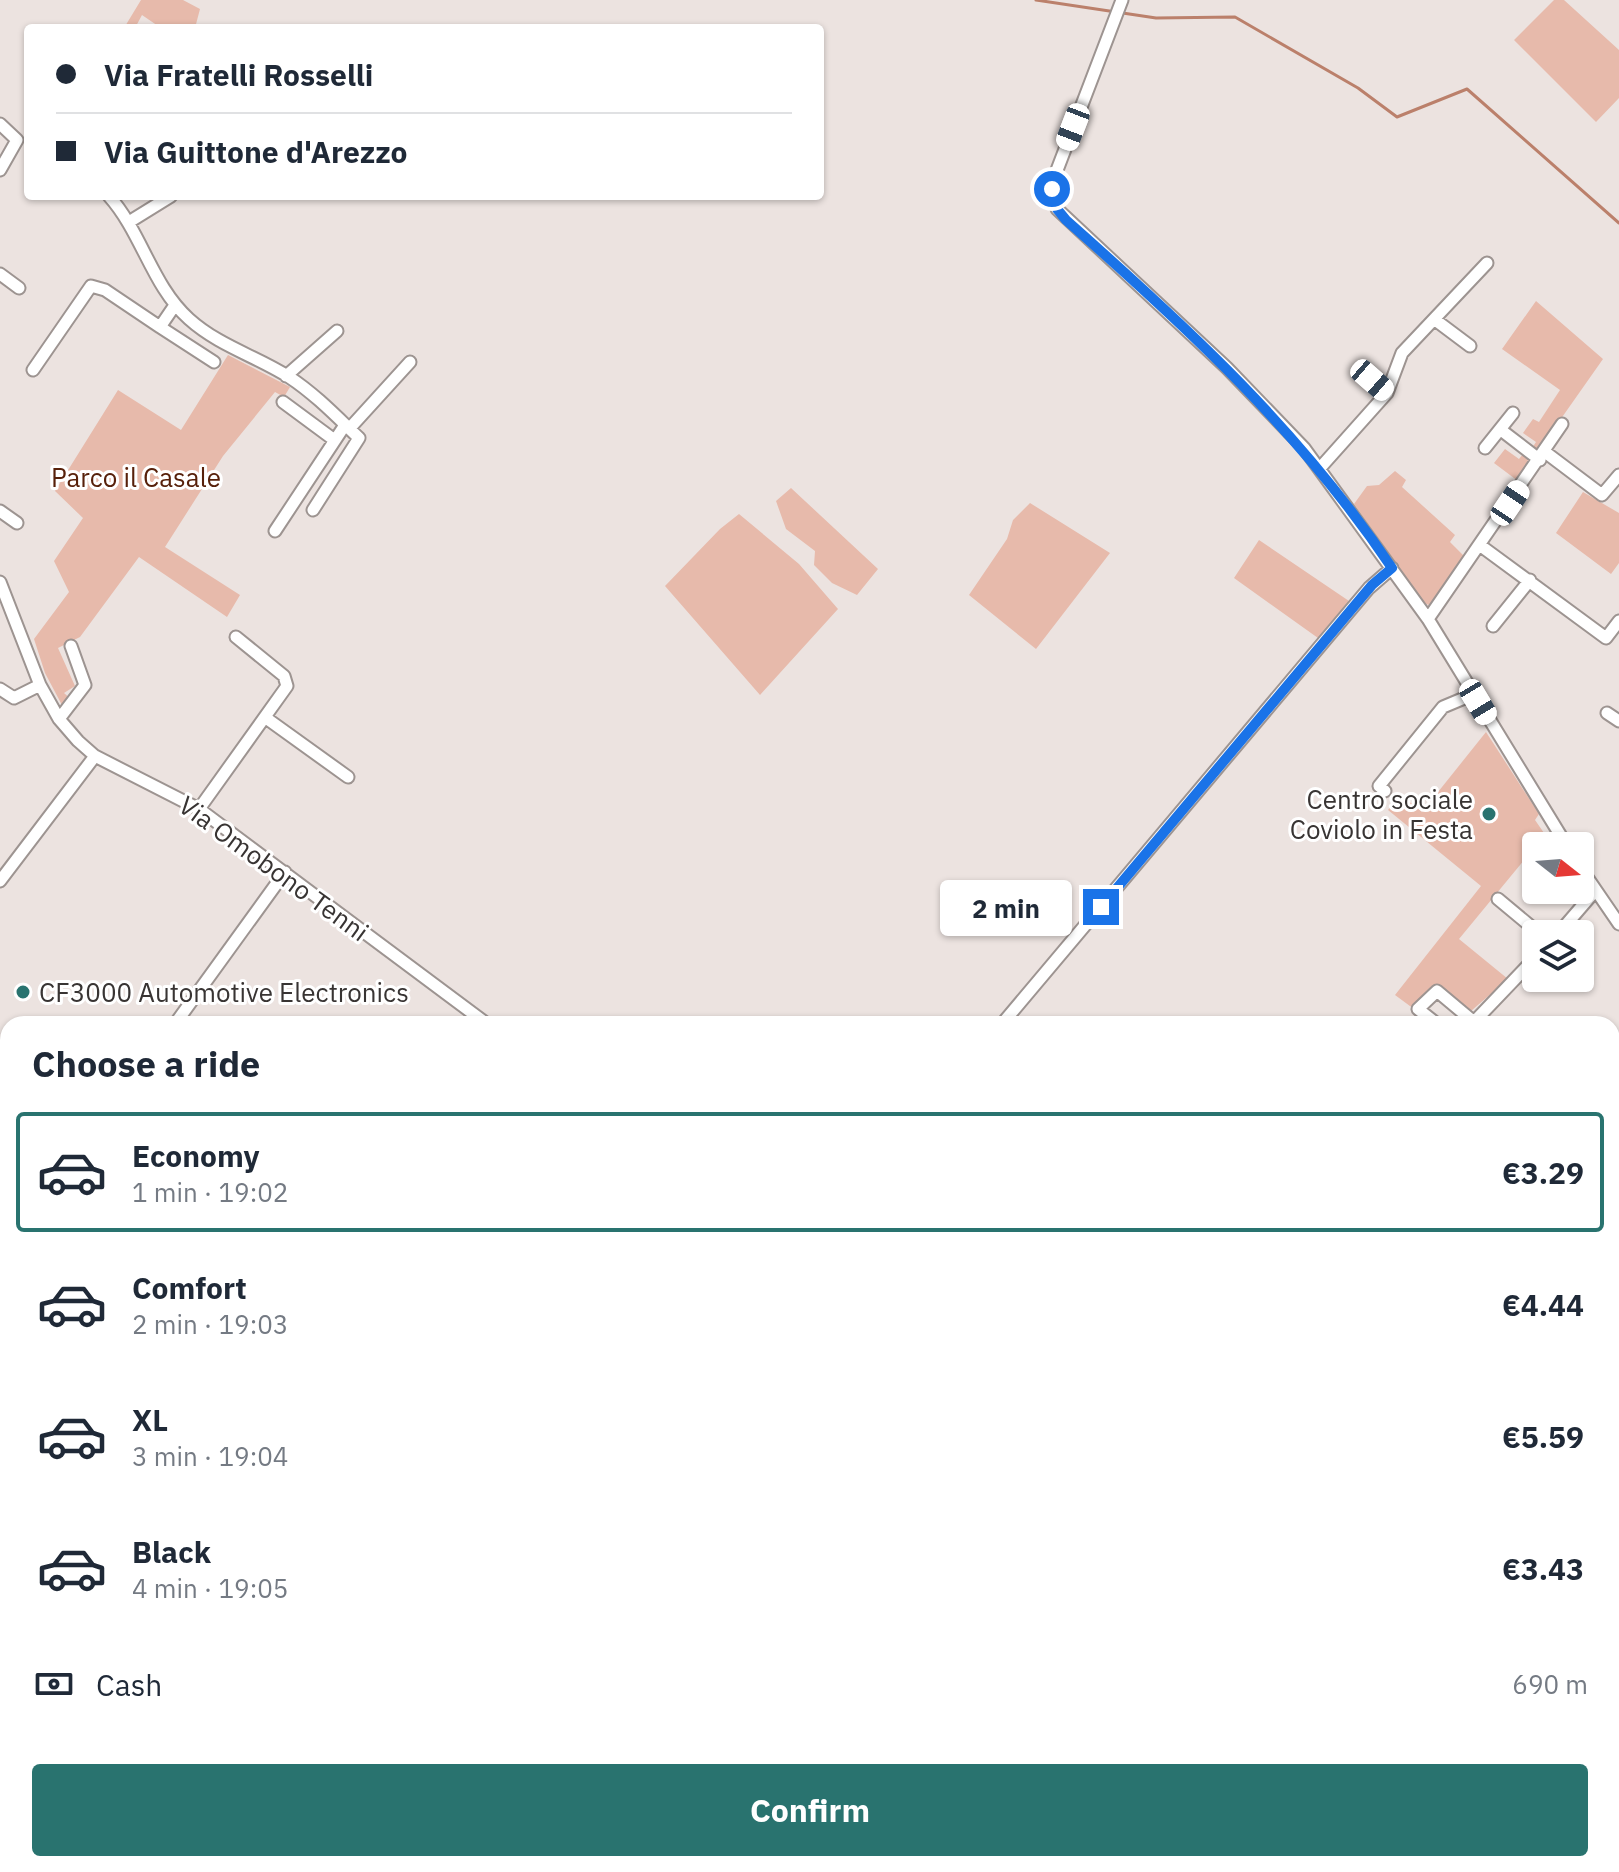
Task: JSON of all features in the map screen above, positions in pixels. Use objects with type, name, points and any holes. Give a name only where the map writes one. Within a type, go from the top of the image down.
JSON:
[{"type":"street","points":[[1119,8],[1054,178],[1052,189],[1057,209],[1234,374],[1320,468],[1428,619],[1558,832]]},
{"type":"street","points":[[0,124],[22,140],[0,170]]},
{"type":"street","points":[[112,200],[129,222],[175,305],[224,344],[286,376],[359,438],[313,510]]},
{"type":"street","points":[[129,222],[165,200]]},
{"type":"street","points":[[1320,468],[1387,393],[1402,353],[1487,263]]},
{"type":"street","points":[[0,274],[19,288]]},
{"type":"street","points":[[33,370],[91,286],[105,290],[214,362]]},
{"type":"street","points":[[160,327],[175,305]]},
{"type":"street","points":[[1434,319],[1470,346]]},
{"type":"street","points":[[286,376],[337,331]]},
{"type":"street","points":[[275,531],[333,439],[410,362]]},
{"type":"street","points":[[1372,380],[1387,393]]},
{"type":"street","points":[[283,402],[333,439]]},
{"type":"street","points":[[1485,448],[1513,413]]},
{"type":"street","points":[[1428,619],[1543,456],[1562,424]]},
{"type":"street","points":[[1501,430],[1602,495],[1619,475]]},
{"type":"street","points":[[0,511],[17,523]]},
{"type":"street","points":[[1481,546],[1606,638],[1619,621]]},
{"type":"street","points":[[1009,1016],[1372,585],[1392,568]]},
{"type":"street","points":[[1493,626],[1530,580]]},
{"type":"street","name":"Via Omobono Tenni","points":[[0,582],[40,685],[59,719],[95,756],[199,809],[476,1016]]},
{"type":"street","points":[[199,809],[283,694],[286,681],[236,637]]},
{"type":"street","points":[[59,719],[85,685],[71,646]]},
{"type":"street","points":[[0,689],[14,698],[40,685]]},
{"type":"street","points":[[1385,791],[1379,786],[1443,707],[1474,694]]},
{"type":"street","points":[[1607,713],[1619,721]]},
{"type":"street","points":[[266,718],[348,777]]},
{"type":"street","points":[[0,881],[95,756]]},
{"type":"street","points":[[181,1016],[285,872]]},
{"type":"street","points":[[1570,920],[1595,891],[1619,924]]},
{"type":"street","points":[[1498,899],[1523,920]]},
{"type":"street","points":[[1480,1016],[1522,972]]},
{"type":"street","points":[[1427,1016],[1418,1009],[1437,991],[1465,1016]]},
{"type":"green space","points":[[141,0],[183,0],[200,9],[196,24],[155,24],[142,15],[137,24],[126,24]]},
{"type":"green space","points":[[1554,0],[1564,0],[1619,50],[1619,98],[1596,122],[1514,40]]},
{"type":"green space","points":[[1536,301],[1603,359],[1539,450],[1532,448],[1536,442],[1523,433],[1533,419],[1539,422],[1560,390],[1502,349]]},
{"type":"green space","name":"Parco il Casale","points":[[228,355],[290,387],[284,397],[275,392],[223,456],[165,547],[240,595],[227,617],[139,557],[80,637],[58,648],[75,686],[64,693],[72,700],[63,707],[45,673],[34,639],[69,592],[54,561],[83,518],[55,491],[118,390],[181,430]]},
{"type":"green space","points":[[1505,449],[1519,459],[1523,454],[1529,458],[1518,481],[1494,463]]},
{"type":"green space","points":[[1395,471],[1406,480],[1402,487],[1455,535],[1450,542],[1464,556],[1429,605],[1424,603],[1354,504],[1367,486],[1379,485]]},
{"type":"green space","points":[[791,488],[878,569],[857,595],[832,583],[814,565],[815,551],[786,529],[776,501]]},
{"type":"green space","points":[[1583,492],[1619,513],[1619,563],[1611,574],[1556,533]]},
{"type":"green space","points":[[1030,503],[1110,553],[1036,649],[969,595],[1007,539],[1013,520]]},
{"type":"green space","points":[[739,514],[799,564],[838,609],[760,695],[665,586],[720,529]]},
{"type":"green space","points":[[1259,540],[1349,601],[1318,638],[1234,578]]},
{"type":"green space","points":[[1486,732],[1539,814],[1535,820],[1543,832],[1522,832],[1522,862],[1459,939],[1508,979],[1471,1011],[1433,988],[1414,1009],[1395,995],[1481,886],[1388,810],[1400,794],[1422,812]]},
{"type":"waterway","points":[[1036,0],[1156,18],[1235,17],[1358,88],[1397,117],[1467,89],[1619,223]]},
{"type":"place","name":"Centro sociale Coviolo in Festa","points":[[1489,814]]},
{"type":"place","name":"CF3000 Automotive Electronics","points":[[23,992]]},
{"type":"route","points":[[1052,189],[1057,209],[1066,220],[1171,313],[1304,448],[1392,568],[1372,585],[1101,907]]}]
